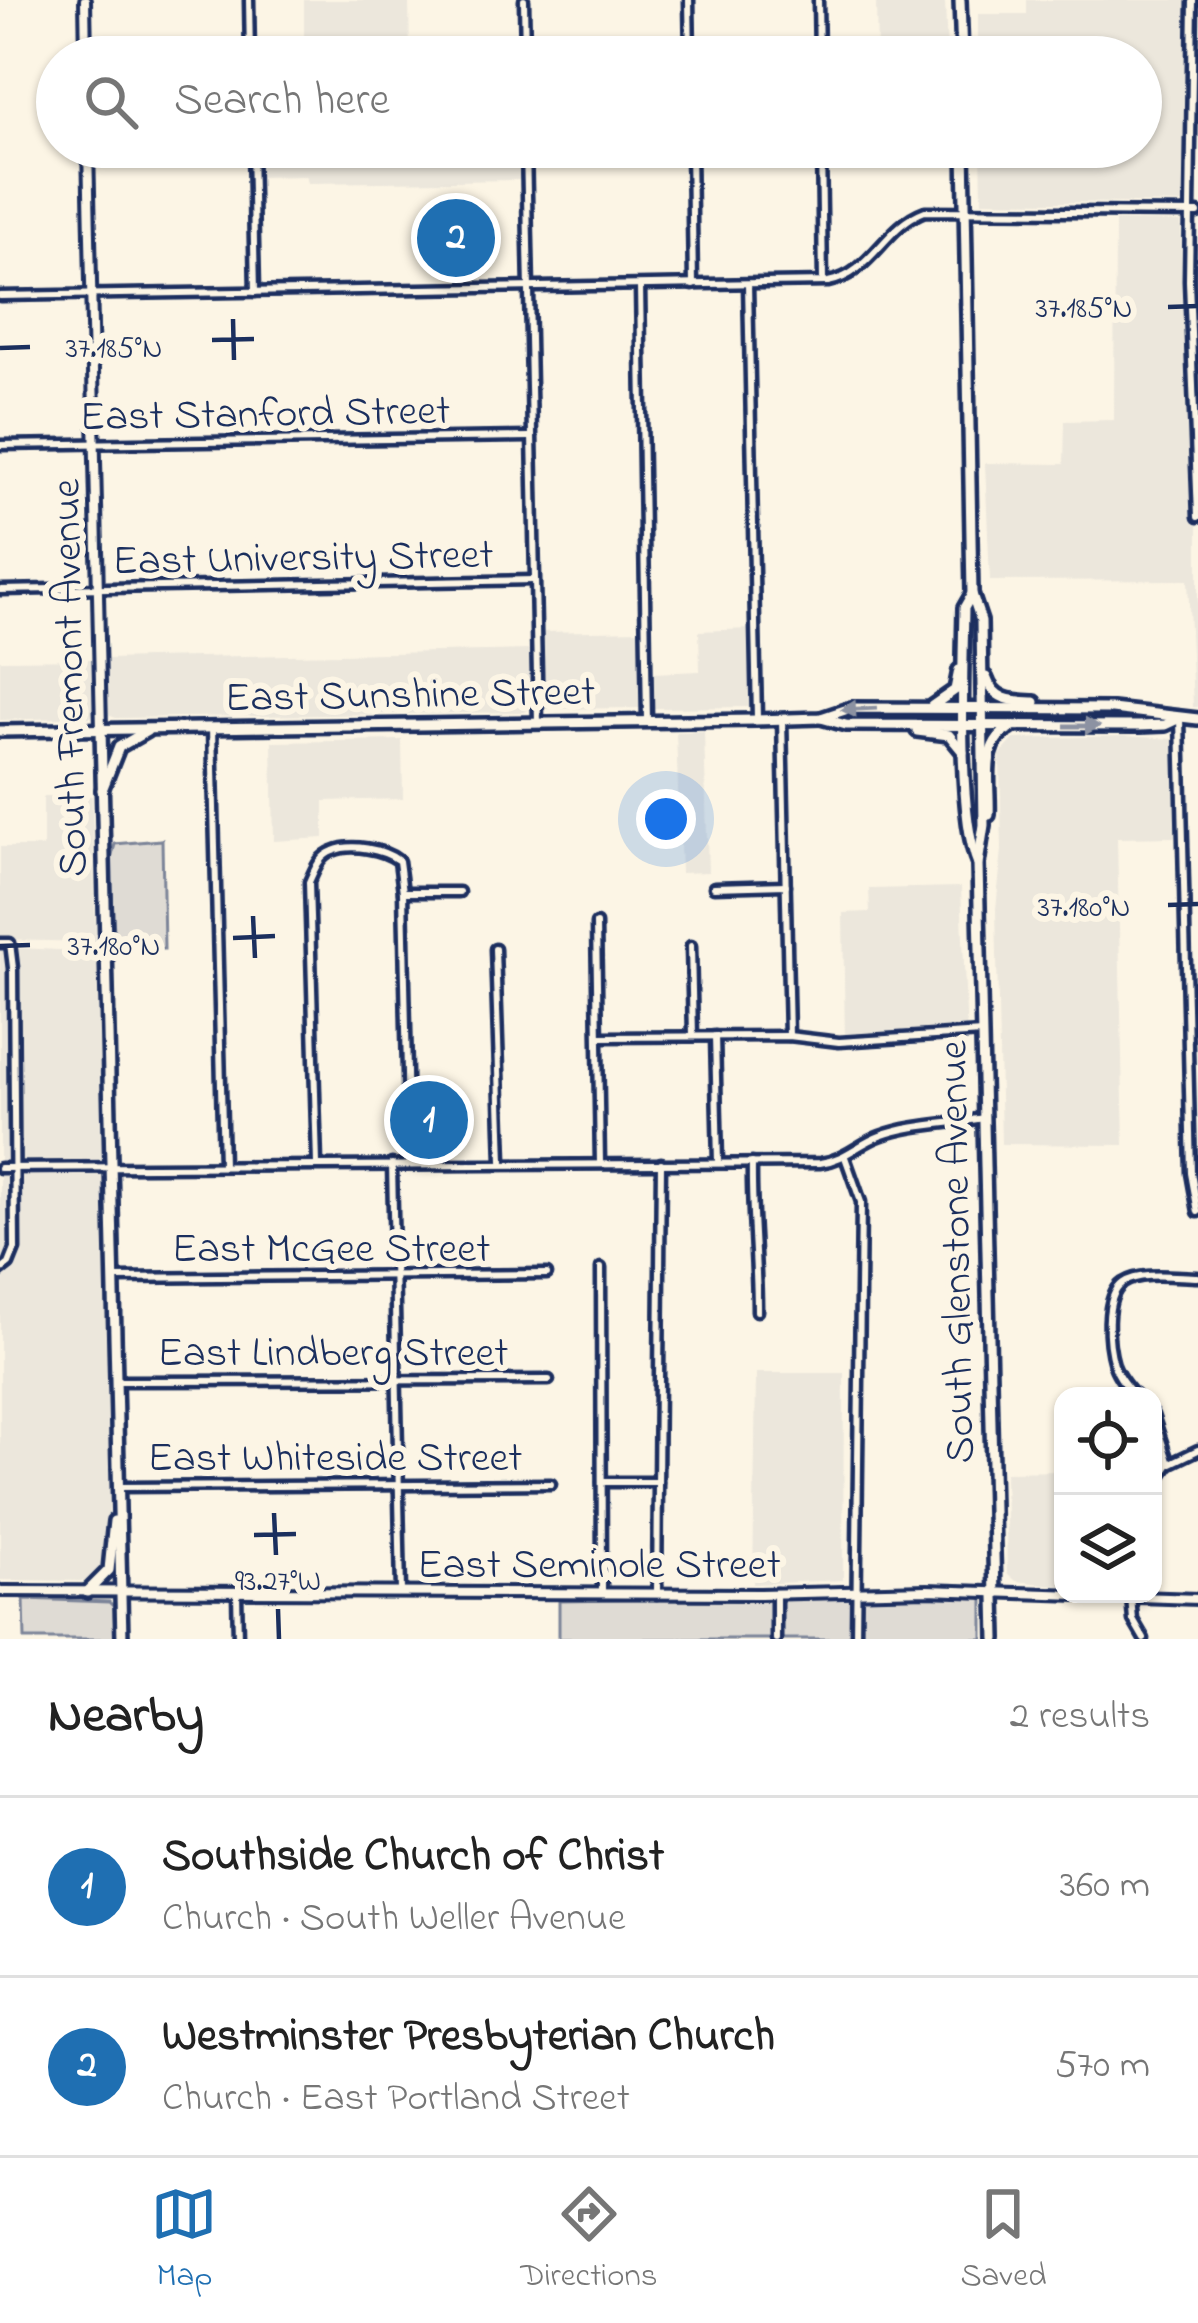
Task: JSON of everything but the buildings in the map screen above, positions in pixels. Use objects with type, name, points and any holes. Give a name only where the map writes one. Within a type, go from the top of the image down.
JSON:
[{"type":"main road","points":[[960,0],[961,36]]},
{"type":"main road","name":"South Glenstone Avenue","points":[[964,168],[972,594],[981,621],[982,661],[984,825],[978,864],[996,1639]]},
{"type":"main road","name":"South Glenstone Avenue","points":[[972,594],[964,608],[965,724],[970,846],[978,864]]},
{"type":"main road","points":[[926,708],[947,698],[957,686],[959,628],[964,618]]},
{"type":"main road","points":[[982,661],[992,690],[1003,699],[1112,709]]},
{"type":"main road","name":"East Sunshine Street","points":[[0,731],[821,718],[851,708],[1112,709],[1198,719]]},
{"type":"main road","name":"East Sunshine Street","points":[[821,718],[846,725],[1165,725],[1180,718]]},
{"type":"main road","points":[[846,725],[942,732],[960,745],[966,765]]},
{"type":"main road","points":[[984,825],[990,810],[993,740],[1006,730],[1029,725]]},
{"type":"main road","points":[[102,790],[122,742],[153,729]]},
{"type":"main road","name":"South Fremont Avenue","points":[[101,730],[122,1639]]},
{"type":"main road","points":[[86,1592],[110,1570],[120,1504]]},
{"type":"street","points":[[85,0],[86,36]]},
{"type":"street","points":[[249,0],[250,36]]},
{"type":"street","points":[[524,0],[525,36]]},
{"type":"street","points":[[689,0],[690,36]]},
{"type":"street","points":[[818,0],[819,36]]},
{"type":"street","points":[[1193,0],[1194,212],[1189,281],[1198,517]]},
{"type":"street","name":"South Fremont Avenue","points":[[88,168],[101,730]]},
{"type":"street","points":[[252,168],[255,292]]},
{"type":"street","points":[[526,168],[538,723]]},
{"type":"street","points":[[691,168],[694,285]]},
{"type":"street","points":[[821,168],[823,282]]},
{"type":"street","points":[[0,296],[823,282],[853,274],[892,230],[932,211],[1194,212]]},
{"type":"street","points":[[748,284],[757,719]]},
{"type":"street","points":[[640,286],[647,721]]},
{"type":"street","name":"East Stanford Street","points":[[0,445],[532,436]]},
{"type":"street","name":"East University Street","points":[[0,590],[534,580]]},
{"type":"street","points":[[1180,718],[1191,1173],[1198,1212]]},
{"type":"street","points":[[782,719],[789,1036]]},
{"type":"street","points":[[212,728],[223,1165]]},
{"type":"street","points":[[317,1164],[309,882],[318,861],[335,849],[386,850],[399,861],[409,1164]]},
{"type":"street","points":[[714,887],[785,885]]},
{"type":"street","points":[[403,892],[459,892]]},
{"type":"street","points":[[596,924],[600,1163]]},
{"type":"street","points":[[0,944],[10,944],[13,968],[15,1249],[0,1271]]},
{"type":"street","points":[[691,946],[693,1036]]},
{"type":"street","points":[[495,949],[502,1162]]},
{"type":"street","points":[[599,1037],[789,1036],[839,1042],[982,1033]]},
{"type":"street","points":[[715,1036],[718,1163]]},
{"type":"street","points":[[0,1168],[820,1163],[845,1157],[890,1132],[985,1118]]},
{"type":"street","points":[[845,1157],[861,1202],[856,1639]]},
{"type":"street","points":[[657,1594],[661,1163]]},
{"type":"street","points":[[752,1163],[757,1311]]},
{"type":"street","points":[[392,1164],[400,1592]]},
{"type":"street","points":[[601,1268],[602,1593]]},
{"type":"street","name":"East McGee Street","points":[[116,1278],[547,1274]]},
{"type":"street","points":[[1128,1387],[1118,1374],[1112,1348],[1113,1300],[1122,1284],[1141,1277],[1198,1277]]},
{"type":"street","name":"East Lindberg Street","points":[[118,1382],[549,1380]]},
{"type":"street","points":[[1162,1443],[1169,1464]]},
{"type":"street","points":[[1155,1495],[1156,1483],[1169,1464],[1198,1450]]},
{"type":"street","points":[[602,1482],[658,1483]]},
{"type":"street","name":"East Whiteside Street","points":[[119,1487],[550,1484]]},
{"type":"street","name":"East Seminole Street","points":[[0,1591],[1054,1594]]},
{"type":"street","points":[[237,1593],[238,1639]]},
{"type":"street","points":[[776,1593],[776,1639]]},
{"type":"street","name":"East Seminole Street","points":[[1162,1597],[1198,1599]]},
{"type":"street","points":[[1132,1603],[1133,1620],[1144,1639]]},
{"type":"shaded area","points":[[304,0],[409,0],[410,36],[304,36]]},
{"type":"shaded area","points":[[876,0],[945,0],[946,36],[877,36]]},
{"type":"shaded area","points":[[1027,0],[1189,0],[1184,204],[982,201],[981,168],[1162,168],[1162,36],[978,36],[978,14],[1027,14]]},
{"type":"shaded area","points":[[257,168],[521,168],[521,180],[308,183],[306,176],[257,177]]},
{"type":"shaded area","points":[[1115,221],[1181,222],[1182,279],[1198,280],[1198,707],[1193,707],[1188,580],[990,581],[985,463],[1064,464],[1065,421],[1114,420]]},
{"type":"shaded area","points":[[750,629],[751,707],[654,708],[652,673],[700,671],[699,631]]},
{"type":"shaded area","points":[[641,630],[640,708],[543,709],[541,632]]},
{"type":"shaded area","points":[[531,650],[532,706],[525,712],[116,718],[108,715],[104,704],[104,659]]},
{"type":"shaded area","points":[[94,659],[91,717],[0,720],[0,660]]},
{"type":"shaded area","points":[[704,731],[708,872],[681,873],[676,732]]},
{"type":"shaded area","points":[[1014,739],[1174,739],[1175,837],[1117,838],[1124,1145],[1001,1144],[996,909],[1002,850],[1000,755]]},
{"type":"shaded area","points":[[402,740],[403,799],[324,801],[324,838],[274,841],[272,742]]},
{"type":"shaded area","points":[[43,796],[92,796],[96,942],[0,940],[0,847],[43,847]]},
{"type":"shaded area","points":[[162,840],[164,949],[115,949],[110,864],[115,844]]},
{"type":"shaded area","points":[[961,887],[967,1040],[845,1043],[843,913],[870,912],[869,889]]},
{"type":"shaded area","points":[[0,947],[98,952],[111,1448],[109,1536],[95,1581],[0,1580]]},
{"type":"shaded area","points":[[756,1373],[844,1373],[843,1580],[753,1584]]},
{"type":"shaded area","points":[[1054,1471],[1054,1585],[1016,1581],[1007,1573],[1005,1472]]},
{"type":"shaded area","points":[[979,1597],[983,1599],[983,1639],[559,1639],[559,1601]]},
{"type":"shaded area","points":[[24,1599],[109,1602],[114,1607],[115,1639],[25,1639]]},
{"type":"place","name":"Westminster Presbyterian Church","points":[[456,238]]},
{"type":"place","name":"Southside Church of Christ","points":[[429,1120]]}]
